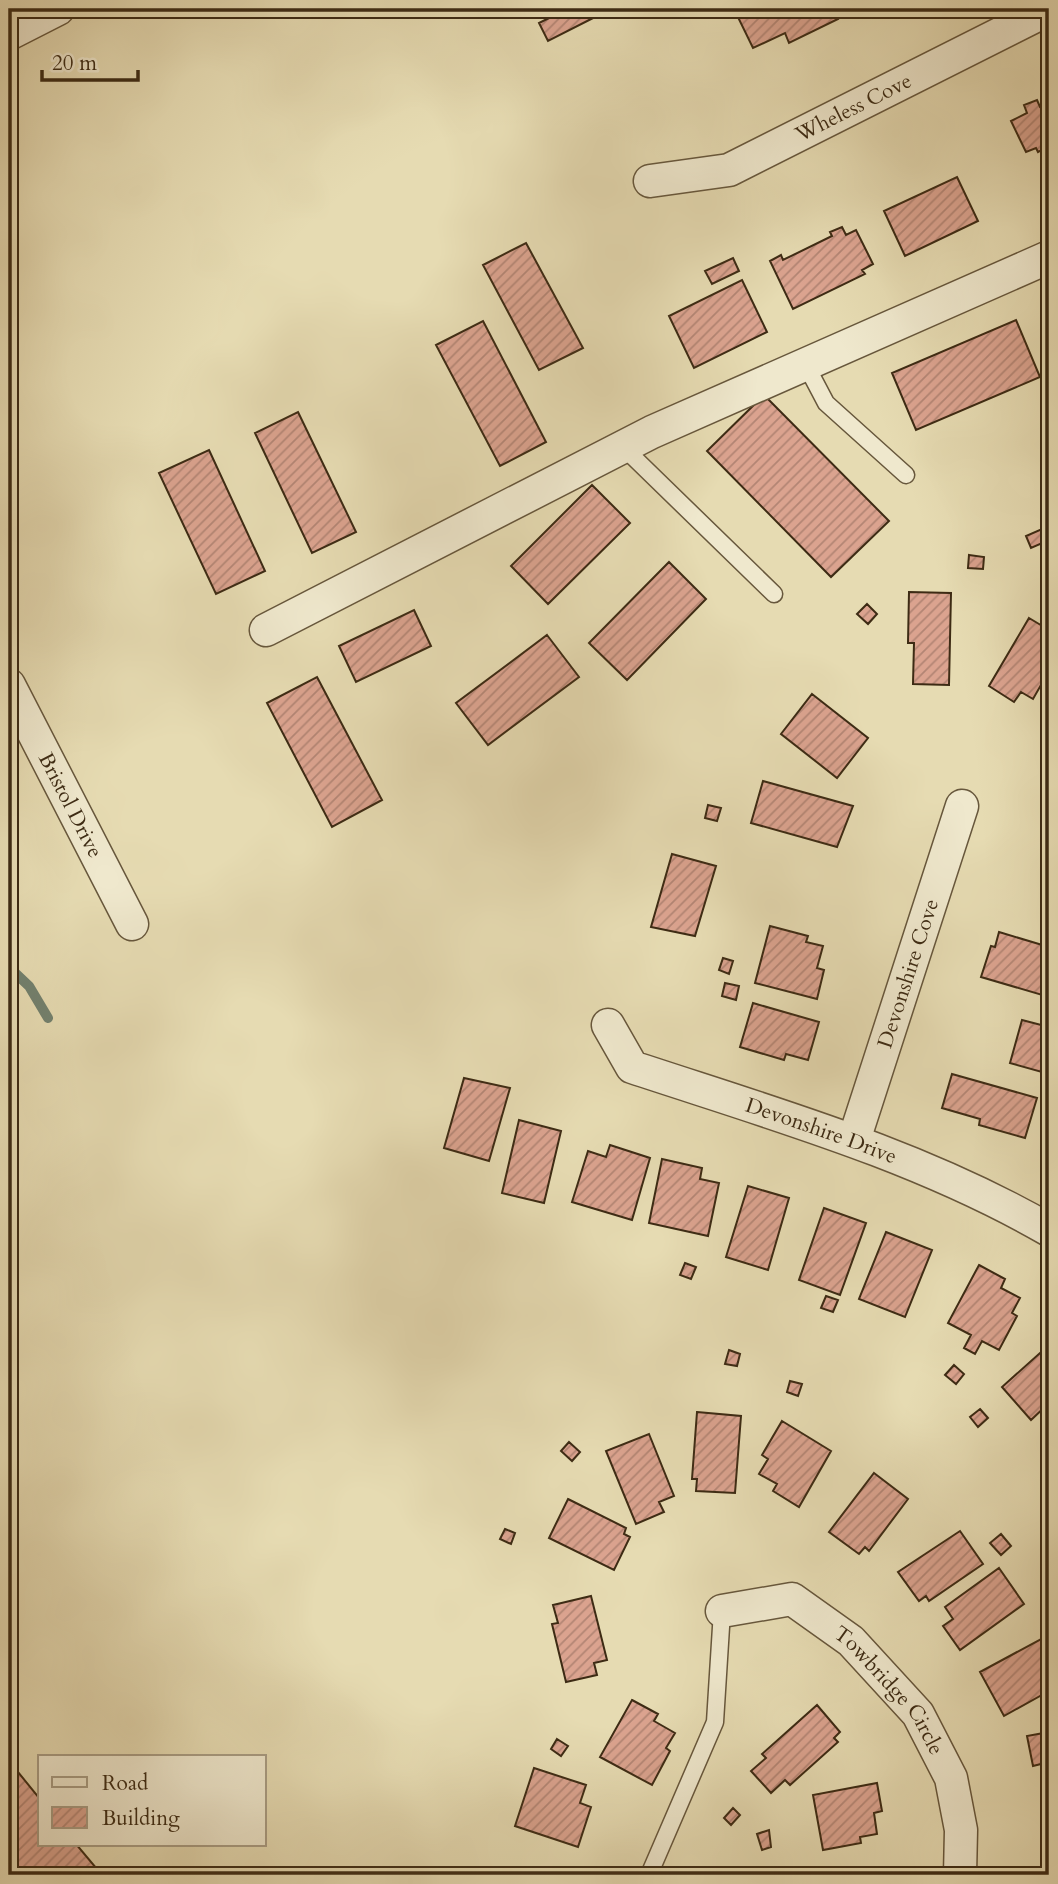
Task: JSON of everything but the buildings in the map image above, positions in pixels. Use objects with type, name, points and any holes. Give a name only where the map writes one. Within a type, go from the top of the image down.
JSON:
[{"type":"street","points":[[9,34],[58,9]]},
{"type":"street","name":"Wheless Cove","points":[[650,181],[729,170],[1049,9]]},
{"type":"street","points":[[266,631],[623,447],[1049,257]]},
{"type":"street","name":"Bristol Drive","points":[[9,685],[132,924]]},
{"type":"street","name":"Devonshire Cove","points":[[854,1140],[962,806]]},
{"type":"street","name":"Devonshire Drive","points":[[608,1025],[632,1066],[854,1140],[987,1194],[1049,1230]]},
{"type":"street","name":"Towbridge Circle","points":[[722,1611],[792,1599],[851,1641],[918,1714],[951,1777],[961,1830],[960,1875]]},
{"type":"lane","points":[[806,365],[826,403],[906,475]]},
{"type":"lane","points":[[623,447],[774,594]]},
{"type":"lane","points":[[649,1875],[715,1722],[722,1611]]},
{"type":"waterway","points":[[9,967],[29,986],[48,1018]]}]
